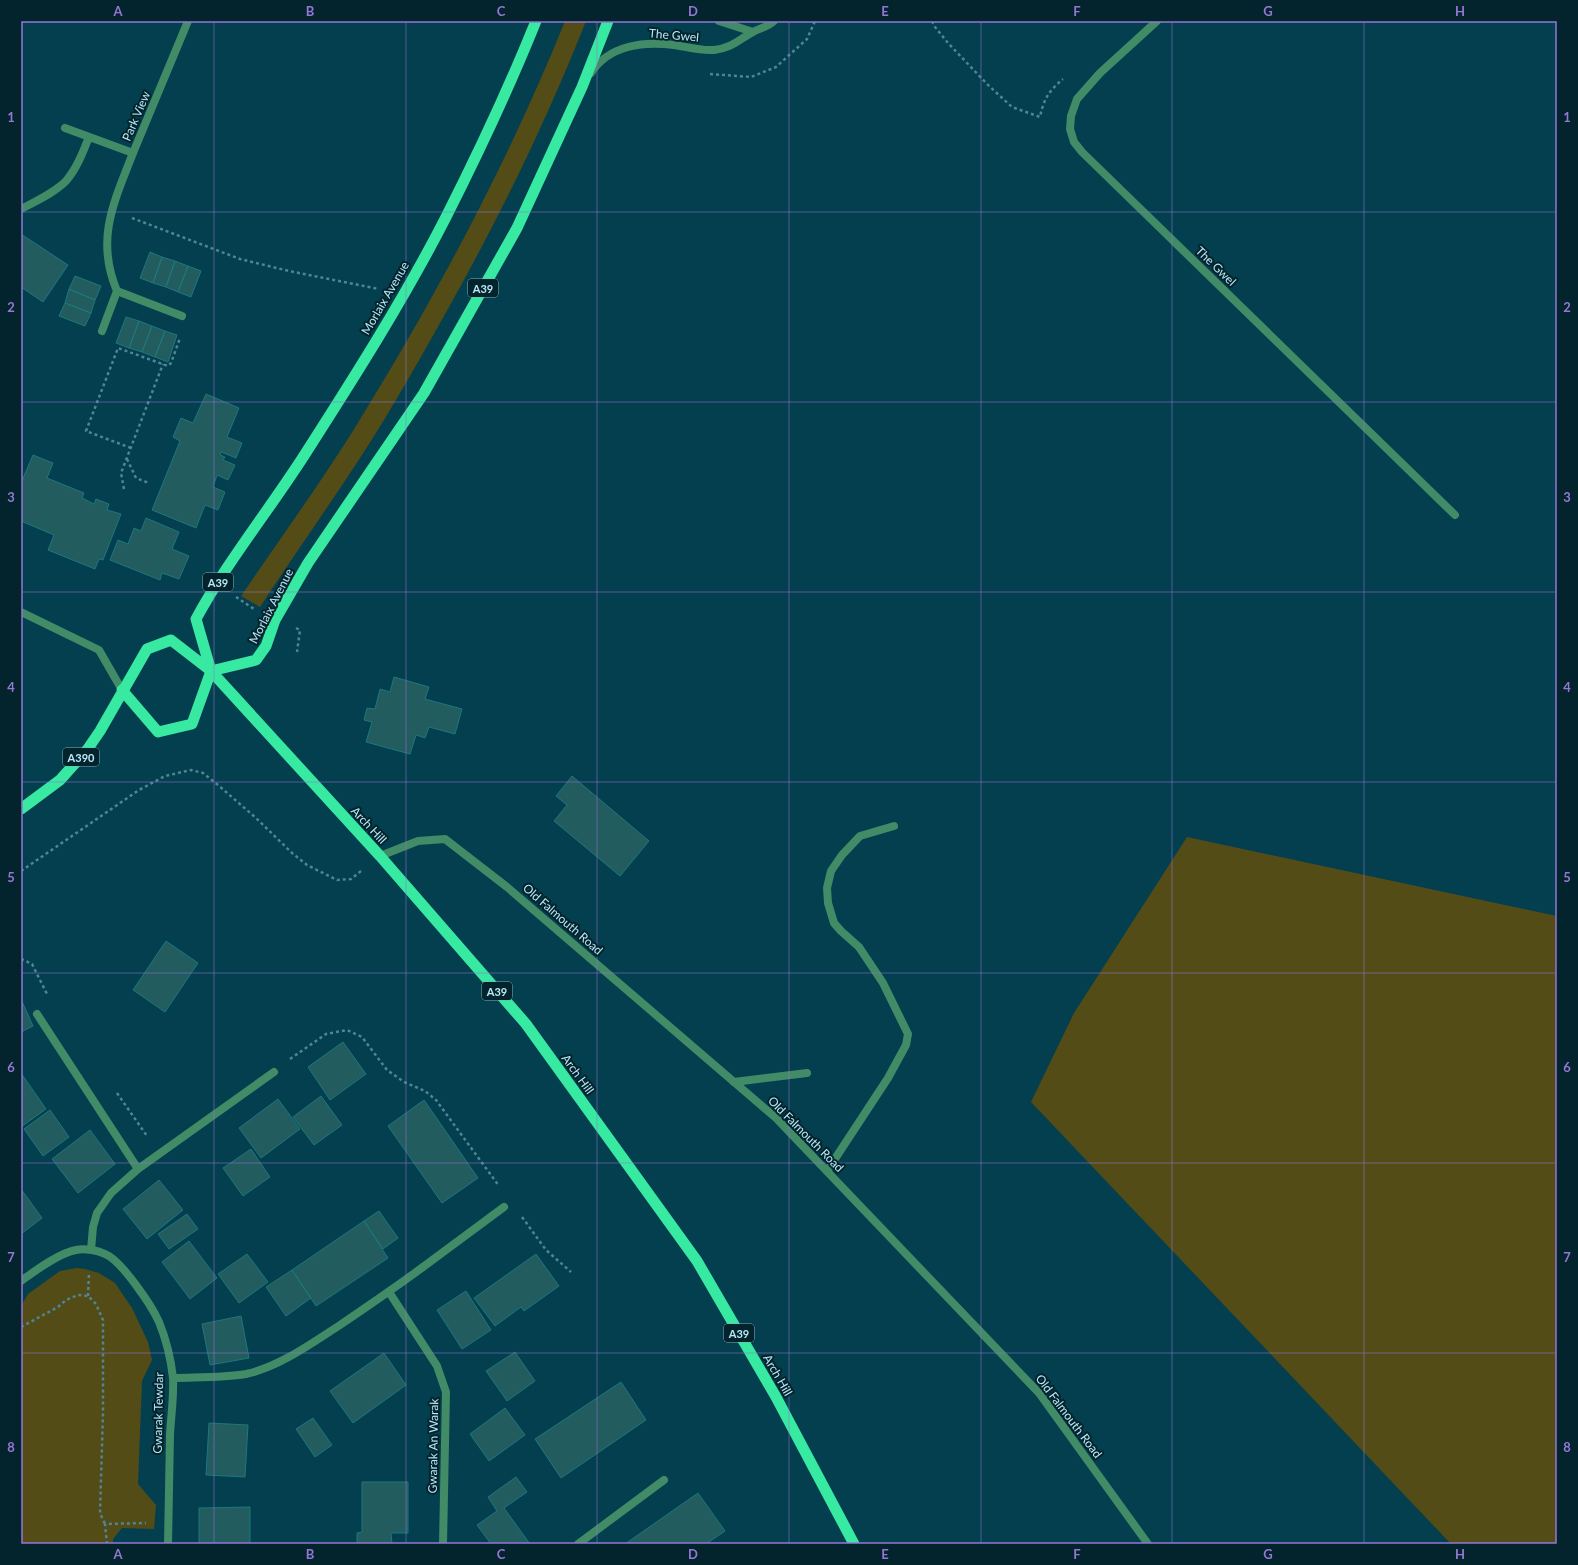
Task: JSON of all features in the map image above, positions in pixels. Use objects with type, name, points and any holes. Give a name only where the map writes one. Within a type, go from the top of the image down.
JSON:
[{"type":"highway","name":"Morlaix Avenue","points":[[536,21],[507,93],[445,220],[398,302],[307,451],[216,585],[196,619],[211,671],[256,660],[266,646],[276,620],[308,562],[424,394],[517,228],[582,87],[608,21]]},
{"type":"highway","name":"A390","points":[[21,809],[60,780],[87,750],[100,731],[122,690],[147,649],[171,640],[211,671]]},
{"type":"highway","points":[[122,690],[158,732],[192,724],[211,671]]},
{"type":"highway","name":"Arch Hill","points":[[211,671],[380,856],[526,1024],[697,1260],[776,1397],[854,1544]]},
{"type":"street","name":"Park View","points":[[65,128],[133,153],[188,21]]},
{"type":"street","points":[[719,21],[753,32]]},
{"type":"street","name":"The Gwel","points":[[582,87],[596,66],[611,54],[620,50],[647,43],[673,45],[699,50],[714,50],[732,46],[753,32],[769,26],[774,21]]},
{"type":"street","name":"The Gwel","points":[[1158,21],[1100,73],[1077,99],[1071,116],[1070,129],[1074,142],[1082,152],[1455,515]]},
{"type":"street","points":[[21,210],[65,182],[79,161],[89,137]]},
{"type":"street","points":[[102,331],[117,291],[110,271],[107,242],[108,225],[133,153]]},
{"type":"street","points":[[117,291],[182,316]]},
{"type":"street","points":[[21,612],[98,650],[122,690]]},
{"type":"street","points":[[827,1171],[888,1078],[906,1045],[908,1034],[883,983],[859,947],[841,932],[834,923],[828,903],[827,888],[831,871],[842,855],[860,836],[894,826]]},
{"type":"street","name":"Old Falmouth Road","points":[[380,856],[418,841],[445,838],[507,887],[776,1118],[1039,1393],[1148,1544]]},
{"type":"street","points":[[37,1014],[138,1169]]},
{"type":"street","points":[[91,1250],[97,1213],[111,1193],[138,1169],[274,1072]]},
{"type":"street","points":[[734,1082],[807,1073]]},
{"type":"street","points":[[173,1378],[246,1374],[269,1366],[309,1345],[389,1292],[504,1207]]},
{"type":"street","name":"Gwarak Tewdar","points":[[21,1281],[63,1254],[76,1249],[91,1250],[107,1254],[119,1265],[151,1306],[166,1344],[173,1378],[170,1435],[168,1544]]},
{"type":"street","name":"Gwarak An Warak","points":[[389,1292],[437,1366],[446,1392],[443,1544]]},
{"type":"street","points":[[578,1544],[664,1480]]},
{"type":"path","points":[[932,21],[934,28],[948,44],[1012,107],[1040,116],[1043,103],[1050,91],[1065,76]]},
{"type":"path","points":[[112,210],[240,259],[289,271],[379,288]]},
{"type":"path","points":[[131,448],[86,431],[118,348],[168,366],[171,363],[181,336]]},
{"type":"path","points":[[124,489],[121,473],[163,364]]},
{"type":"path","points":[[127,459],[136,478],[149,483]]},
{"type":"path","points":[[216,585],[254,609],[300,630],[297,652]]},
{"type":"path","points":[[21,871],[139,790],[165,776],[191,770],[203,773],[218,785],[256,818],[292,854],[307,865],[337,880],[351,879],[380,856]]},
{"type":"path","points":[[21,958],[32,964],[52,1006],[37,1014]]},
{"type":"path","points":[[274,1072],[282,1064],[326,1034],[347,1030],[362,1037],[387,1070],[404,1082],[426,1091],[436,1100],[503,1191]]},
{"type":"path","points":[[520,1214],[546,1250],[571,1272]]},
{"type":"path","points":[[21,1327],[58,1307],[66,1300],[78,1295],[88,1296],[96,1304],[103,1320],[100,1513],[105,1524],[107,1544]]},
{"type":"path","points":[[105,1524],[168,1523]]},
{"type":"shaded area","points":[[565,21],[586,21],[539,130],[487,237],[385,419],[260,607],[241,596],[338,455],[411,334],[467,232],[519,128]]},
{"type":"shaded area","points":[[1187,837],[1557,916],[1557,1544],[1451,1544],[1031,1102],[1074,1013]]},
{"type":"shaded area","points":[[77,1268],[99,1273],[115,1283],[132,1308],[148,1342],[152,1360],[142,1381],[138,1484],[156,1505],[154,1529],[122,1528],[113,1539],[113,1544],[21,1544],[21,1306],[28,1294],[60,1271]]},
{"type":"building","points":[[21,234],[68,265],[43,302],[21,287]]},
{"type":"building","points":[[150,252],[162,257],[153,283],[140,278]]},
{"type":"building","points":[[162,257],[175,261],[166,287],[153,283]]},
{"type":"building","points":[[175,261],[188,266],[178,292],[166,287]]},
{"type":"building","points":[[188,266],[201,271],[191,297],[178,292]]},
{"type":"building","points":[[75,276],[101,286],[95,300],[69,289]]},
{"type":"building","points":[[69,289],[95,300],[91,313],[65,303]]},
{"type":"building","points":[[65,303],[91,313],[85,326],[59,316]]},
{"type":"building","points":[[126,317],[139,321],[129,348],[116,343]]},
{"type":"building","points":[[139,321],[152,326],[142,352],[129,348]]},
{"type":"building","points":[[152,326],[165,331],[155,357],[142,352]]},
{"type":"building","points":[[165,331],[177,335],[168,362],[155,357]]},
{"type":"building","points":[[206,394],[239,408],[227,437],[242,443],[236,458],[221,452],[220,455],[225,457],[223,460],[235,465],[228,480],[217,475],[213,487],[225,492],[218,510],[205,505],[196,528],[152,510],[180,441],[173,437],[181,418],[193,423]]},
{"type":"building","points":[[33,455],[53,463],[47,478],[84,493],[82,498],[94,504],[96,499],[109,504],[107,510],[121,514],[103,560],[99,559],[95,569],[48,550],[54,535],[21,521],[21,483]]},
{"type":"building","points":[[146,518],[179,532],[172,549],[189,556],[179,579],[162,573],[160,580],[110,560],[118,540],[128,544],[134,528],[141,531]]},
{"type":"building","points":[[394,677],[429,687],[425,699],[462,709],[455,734],[429,727],[425,738],[416,735],[410,754],[366,742],[372,722],[364,720],[367,708],[375,709],[380,689],[390,692]]},
{"type":"building","points":[[572,776],[649,841],[620,876],[554,821],[567,805],[556,796]]},
{"type":"building","points":[[166,941],[198,963],[165,1012],[133,990]]},
{"type":"building","points":[[21,999],[33,1026],[21,1032]]},
{"type":"building","points":[[343,1042],[366,1074],[330,1100],[308,1067]]},
{"type":"building","points":[[21,1073],[46,1109],[21,1127]]},
{"type":"building","points":[[321,1096],[342,1125],[314,1145],[293,1117]]},
{"type":"building","points":[[278,1099],[300,1129],[261,1158],[239,1128]]},
{"type":"building","points":[[424,1100],[478,1178],[442,1203],[388,1126]]},
{"type":"building","points":[[50,1110],[69,1137],[43,1156],[24,1129]]},
{"type":"building","points":[[90,1130],[115,1164],[78,1193],[52,1159]]},
{"type":"building","points":[[251,1149],[270,1177],[243,1196],[223,1168]]},
{"type":"building","points":[[159,1180],[183,1210],[147,1239],[123,1209]]},
{"type":"building","points":[[21,1189],[42,1218],[21,1234]]},
{"type":"building","points":[[379,1211],[398,1238],[383,1249],[364,1221]]},
{"type":"building","points":[[187,1214],[198,1229],[169,1249],[158,1234]]},
{"type":"building","points":[[364,1221],[388,1258],[316,1306],[292,1270]]},
{"type":"building","points":[[189,1241],[217,1278],[190,1299],[162,1262]]},
{"type":"building","points":[[247,1254],[268,1282],[239,1303],[218,1274]]},
{"type":"building","points":[[536,1254],[559,1286],[524,1311],[521,1307],[495,1326],[474,1298]]},
{"type":"building","points":[[292,1270],[311,1298],[286,1316],[266,1287]]},
{"type":"building","points":[[466,1291],[491,1330],[462,1349],[437,1310]]},
{"type":"building","points":[[241,1316],[249,1358],[210,1365],[202,1324]]},
{"type":"building","points":[[515,1352],[535,1381],[507,1401],[486,1371]]},
{"type":"building","points":[[384,1353],[406,1385],[353,1423],[330,1391]]},
{"type":"building","points":[[621,1382],[646,1420],[561,1478],[535,1439]]},
{"type":"building","points":[[505,1408],[525,1435],[489,1461],[470,1434]]},
{"type":"building","points":[[313,1418],[332,1445],[315,1457],[296,1429]]},
{"type":"building","points":[[209,1423],[248,1425],[245,1477],[206,1475]]},
{"type":"building","points":[[516,1477],[527,1492],[504,1508],[530,1544],[491,1544],[477,1525],[497,1511],[488,1497]]},
{"type":"building","points":[[362,1482],[408,1482],[408,1533],[391,1533],[392,1544],[357,1544],[357,1533],[362,1532]]},
{"type":"building","points":[[698,1493],[725,1531],[706,1544],[625,1544]]},
{"type":"building","points":[[250,1507],[250,1544],[199,1544],[199,1508]]}]
